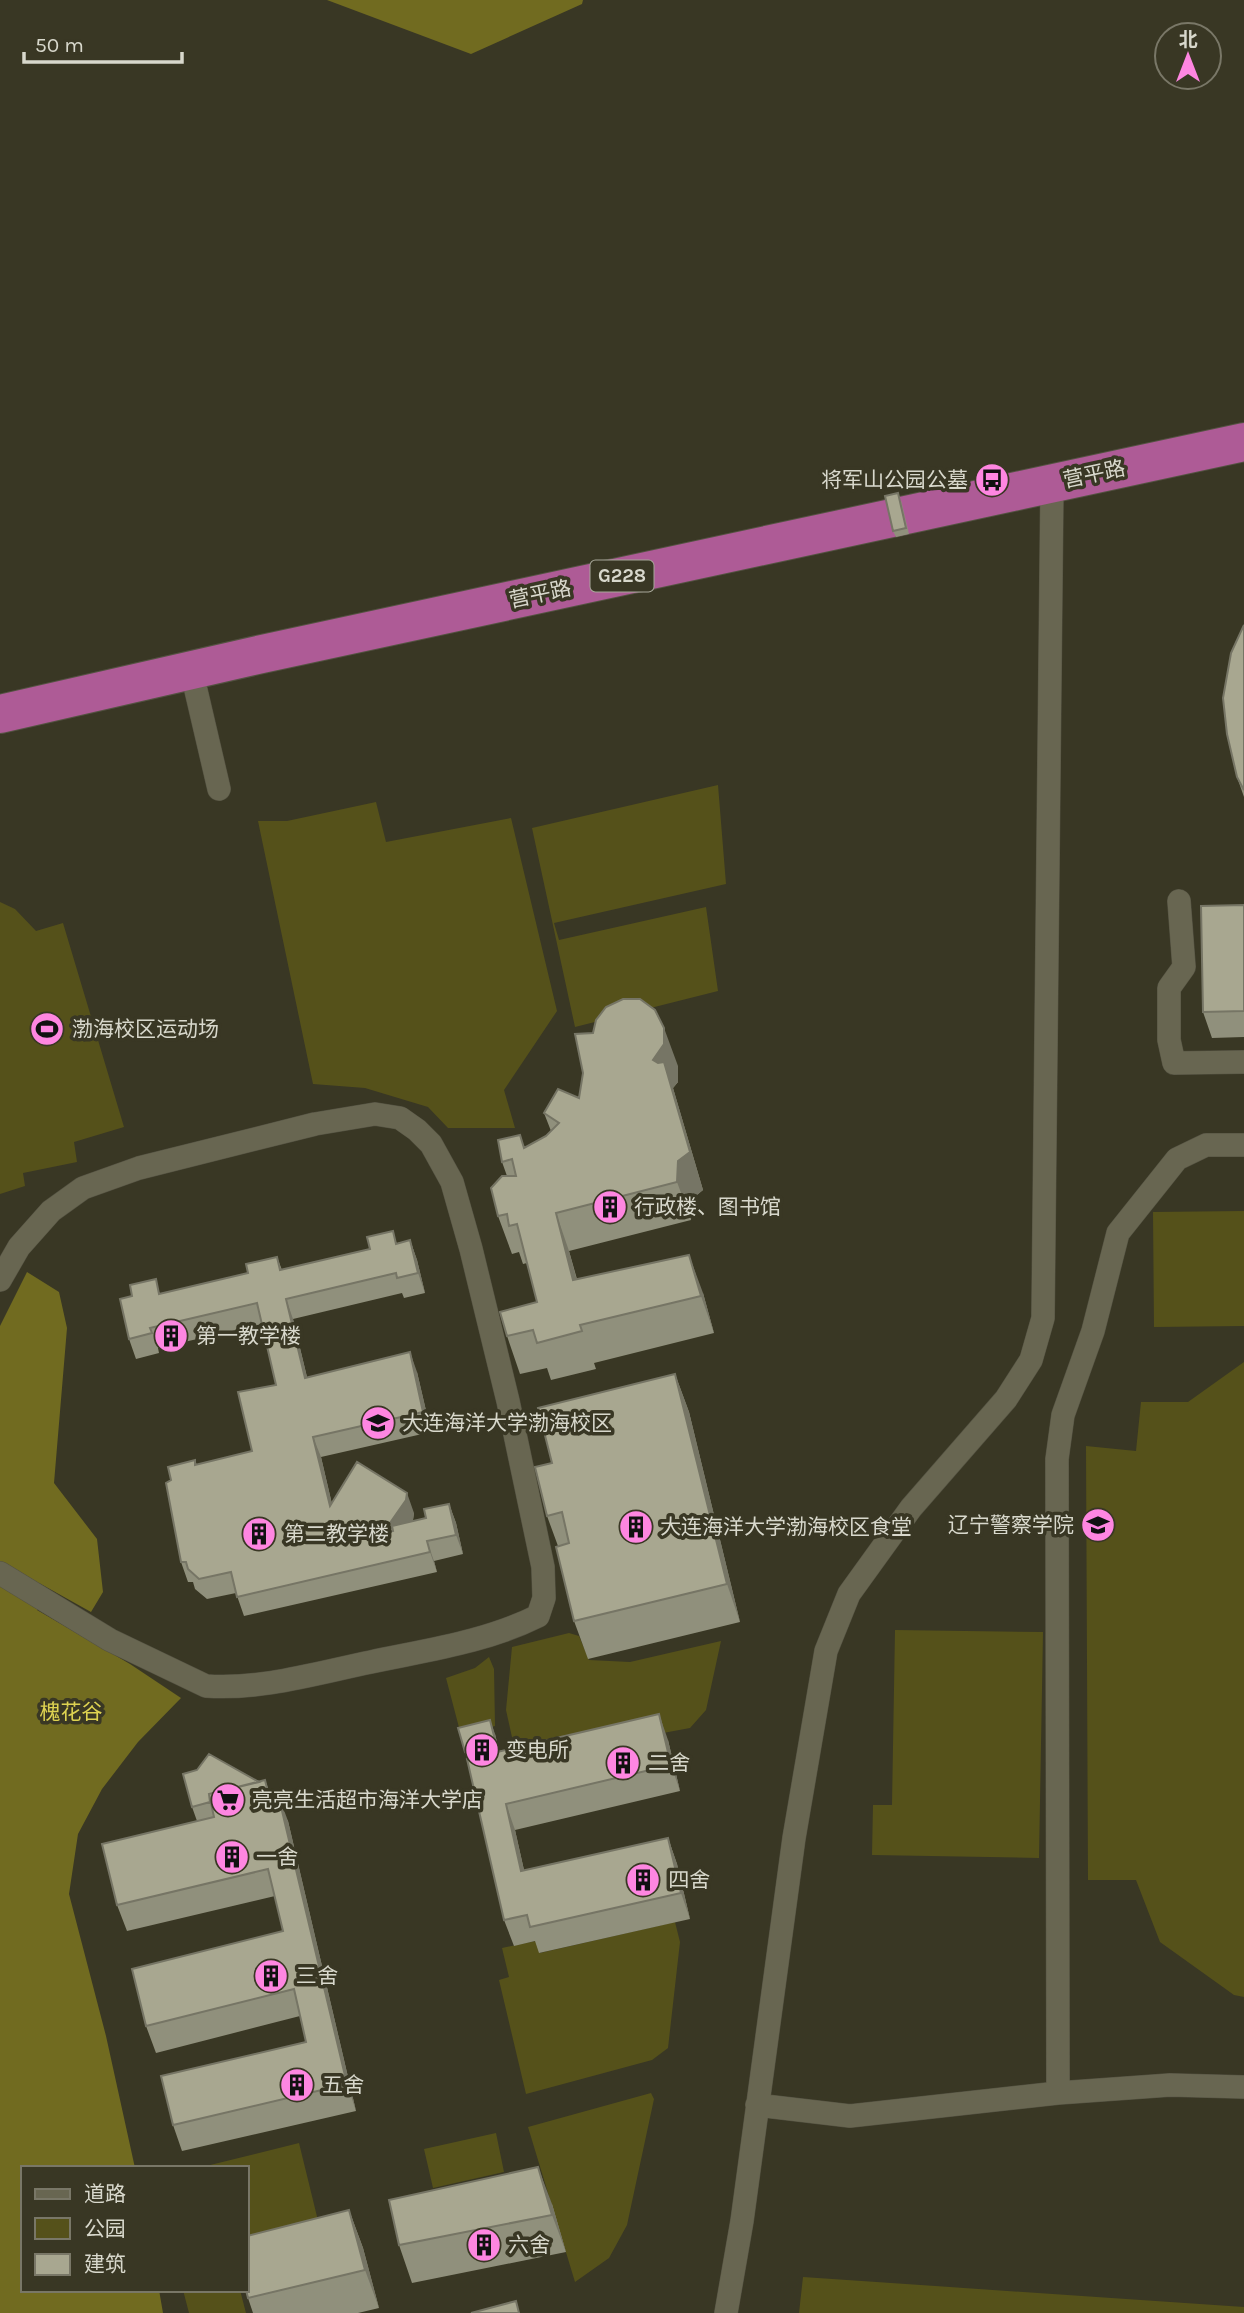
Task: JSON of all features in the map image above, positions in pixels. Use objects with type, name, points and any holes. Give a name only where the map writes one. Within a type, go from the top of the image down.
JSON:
[{"type":"highway","name":"营平路","points":[[0,714],[191,670],[1244,442]]},
{"type":"street","points":[[726,2313],[758,2105],[794,1838],[826,1651],[849,1594],[911,1508],[1006,1399],[1025,1370],[1031,1360],[1043,1318],[1052,484]]},
{"type":"street","points":[[191,670],[219,789]]},
{"type":"street","points":[[1179,901],[1184,967],[1169,988],[1169,1040],[1174,1063],[1244,1062]]},
{"type":"street","points":[[0,1280],[19,1247],[51,1211],[83,1188],[139,1168],[315,1124],[375,1114],[400,1118],[432,1144],[452,1182],[508,1401],[543,1567],[544,1598],[538,1616],[518,1626],[452,1645],[285,1681],[221,1687],[206,1686],[110,1640],[0,1573]]},
{"type":"street","points":[[1058,2093],[1057,1459],[1063,1416],[1093,1331],[1118,1233],[1177,1159],[1206,1145],[1244,1145]]},
{"type":"street","points":[[758,2105],[850,2116],[1058,2093],[1170,2085],[1244,2087]]},
{"type":"green space","points":[[327,0],[583,0],[582,4],[471,54]]},
{"type":"green space","points":[[718,785],[726,884],[554,923],[559,940],[706,907],[718,991],[575,1027],[532,828]]},
{"type":"green space","points":[[376,802],[386,842],[511,818],[557,1011],[504,1090],[515,1128],[448,1128],[428,1107],[365,1088],[313,1084],[258,821],[287,821]]},
{"type":"green space","name":"渤海校区运动场","points":[[0,902],[15,909],[36,931],[63,923],[124,1127],[74,1142],[77,1162],[23,1173],[25,1186],[0,1194]]},
{"type":"green space","points":[[1244,1211],[1244,1326],[1154,1327],[1153,1212]]},
{"type":"green space","name":"槐花谷","points":[[27,1272],[59,1292],[67,1328],[54,1483],[97,1539],[103,1592],[91,1612],[39,1583],[37,1610],[130,1664],[181,1698],[138,1742],[102,1789],[78,1834],[69,1894],[106,2036],[135,2166],[21,2166],[21,2292],[159,2292],[163,2313],[0,2313],[0,1326]]},
{"type":"green space","points":[[1244,1362],[1244,1997],[1234,1995],[1160,1942],[1136,1880],[1088,1880],[1086,1446],[1136,1451],[1141,1402],[1188,1402]]},
{"type":"green space","points":[[895,1630],[1043,1632],[1039,1858],[872,1855],[873,1805],[892,1805]]},
{"type":"green space","points":[[569,1633],[579,1636],[589,1660],[630,1662],[721,1641],[706,1710],[690,1728],[517,1760],[506,1710],[512,1647]]},
{"type":"green space","points":[[489,1657],[494,1669],[495,1726],[461,1735],[446,1678],[475,1668]]},
{"type":"green space","points":[[675,1922],[680,1942],[668,2048],[652,2060],[526,2094],[499,1980],[509,1977],[502,1948],[536,1941],[540,1953]]},
{"type":"green space","points":[[651,2093],[654,2099],[627,2225],[609,2258],[575,2282],[528,2127]]},
{"type":"green space","points":[[496,2133],[504,2172],[433,2188],[424,2149]]},
{"type":"green space","points":[[299,2143],[322,2237],[248,2255],[248,2166],[206,2166]]},
{"type":"green space","points":[[803,2277],[1244,2307],[1244,2313],[799,2313]]},
{"type":"green space","points":[[184,2292],[241,2292],[246,2313],[189,2313]]},
{"type":"building","points":[[898,493],[906,528],[893,531],[885,496]]},
{"type":"building","points":[[1244,625],[1244,790],[1237,777],[1227,734],[1223,698],[1231,653]]},
{"type":"building","points":[[1244,905],[1244,1011],[1203,1012],[1201,906]]},
{"type":"building","points":[[623,999],[640,999],[655,1010],[664,1028],[664,1044],[653,1060],[664,1062],[690,1152],[678,1161],[677,1182],[556,1213],[573,1280],[689,1255],[701,1296],[580,1325],[582,1331],[537,1343],[533,1330],[507,1336],[500,1312],[537,1302],[517,1224],[509,1226],[507,1214],[498,1216],[491,1188],[502,1176],[516,1176],[512,1159],[502,1162],[498,1140],[520,1135],[524,1148],[546,1136],[559,1123],[544,1113],[558,1089],[579,1098],[583,1073],[575,1034],[593,1033],[596,1020],[606,1007]]},
{"type":"building","points":[[393,1231],[396,1244],[410,1240],[418,1273],[397,1278],[396,1273],[286,1299],[305,1378],[410,1352],[423,1412],[313,1437],[330,1506],[357,1462],[407,1493],[406,1500],[383,1533],[393,1531],[392,1526],[426,1518],[424,1509],[449,1504],[456,1535],[427,1541],[430,1552],[237,1597],[231,1572],[199,1579],[188,1569],[186,1562],[181,1562],[166,1483],[171,1480],[168,1467],[195,1460],[195,1465],[252,1451],[238,1392],[276,1385],[257,1303],[150,1328],[152,1333],[129,1339],[120,1299],[132,1296],[130,1285],[156,1279],[159,1294],[248,1273],[246,1264],[277,1257],[280,1270],[370,1249],[367,1237]]},
{"type":"building","name":"大连海洋大学渤海校区食堂","points":[[675,1374],[727,1584],[574,1621],[556,1547],[569,1543],[562,1512],[547,1516],[535,1467],[552,1463],[538,1408]]},
{"type":"building","points":[[659,1714],[671,1765],[506,1804],[521,1871],[668,1838],[681,1893],[530,1927],[527,1915],[504,1920],[467,1759]]},
{"type":"building","points":[[490,1720],[496,1744],[465,1752],[458,1728]]},
{"type":"building","points":[[209,1754],[259,1782],[209,1794],[210,1802],[192,1807],[183,1774],[197,1770]]},
{"type":"building","points":[[265,1780],[269,1797],[278,1794],[347,2084],[173,2125],[161,2076],[306,2042],[294,1989],[146,2026],[132,1969],[283,1931],[268,1869],[117,1905],[102,1844],[214,1817],[209,1794]]},
{"type":"building","points":[[538,2167],[552,2215],[399,2245],[389,2200]]},
{"type":"building","points":[[349,2210],[365,2270],[248,2298],[248,2236]]},
{"type":"building","points":[[516,2301],[519,2313],[471,2313]]},
{"type":"place","name":"将军山公园公墓","points":[[992,480]]},
{"type":"place","name":"渤海校区运动场","points":[[47,1029]]},
{"type":"place","name":"行政楼、图书馆","points":[[610,1207]]},
{"type":"place","name":"第一教学楼","points":[[171,1336]]},
{"type":"place","name":"大连海洋大学渤海校区","points":[[378,1423]]},
{"type":"place","name":"辽宁警察学院","points":[[1098,1525]]},
{"type":"place","name":"大连海洋大学渤海校区食堂","points":[[636,1527]]},
{"type":"place","name":"第二教学楼","points":[[259,1534]]},
{"type":"place","name":"变电所","points":[[482,1750]]},
{"type":"place","name":"二舍","points":[[623,1763]]},
{"type":"place","name":"亮亮生活超市海洋大学店","points":[[228,1800]]},
{"type":"place","name":"一舍","points":[[232,1857]]},
{"type":"place","name":"四舍","points":[[643,1880]]},
{"type":"place","name":"三舍","points":[[271,1976]]},
{"type":"place","name":"五舍","points":[[297,2085]]},
{"type":"place","name":"六舍","points":[[484,2245]]}]
